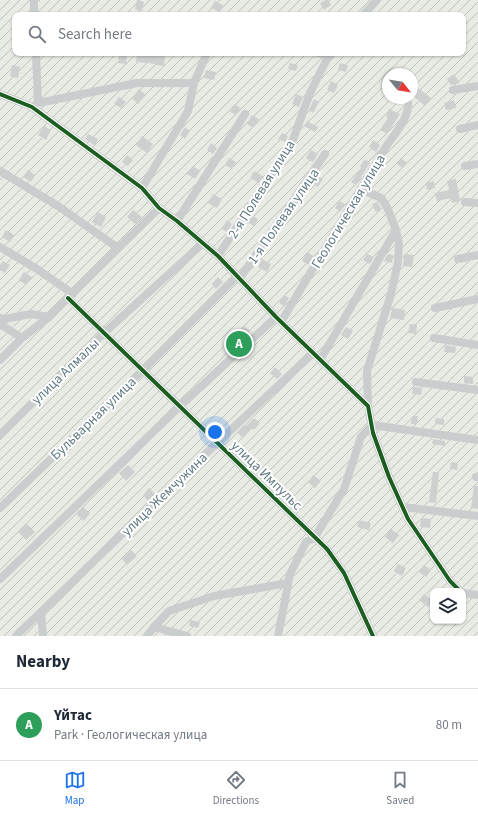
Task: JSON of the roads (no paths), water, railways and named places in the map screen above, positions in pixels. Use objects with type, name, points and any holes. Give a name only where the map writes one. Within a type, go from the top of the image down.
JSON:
[{"type":"street","points":[[34,0],[34,12]]},
{"type":"street","points":[[366,12],[377,0]]},
{"type":"street","points":[[35,105],[36,56]]},
{"type":"street","points":[[142,188],[188,111],[194,83],[206,56]]},
{"type":"street","name":"2-я Полевая улица","points":[[218,256],[292,142],[310,94],[326,61],[330,56]]},
{"type":"street","points":[[35,105],[137,83],[194,83]]},
{"type":"street","points":[[453,90],[478,86]]},
{"type":"street","points":[[0,94],[35,105],[142,188],[159,208],[177,221],[202,244],[218,256],[278,320],[368,406]]},
{"type":"street","name":"Геологическая улица","points":[[0,579],[180,406],[278,320],[400,126],[408,109],[408,104]]},
{"type":"street","points":[[177,221],[245,114]]},
{"type":"street","points":[[460,129],[478,125]]},
{"type":"street","name":"1-я Полевая улица","points":[[238,278],[326,154]]},
{"type":"street","points":[[465,166],[478,164]]},
{"type":"street","points":[[0,171],[58,206],[118,248]]},
{"type":"street","points":[[361,189],[381,198],[387,207],[396,230],[399,244],[398,262],[391,294],[367,372],[368,406],[373,433],[389,477],[408,519],[450,581],[457,588]]},
{"type":"street","points":[[465,202],[478,203]]},
{"type":"street","points":[[0,360],[22,338],[49,316],[70,296],[159,208]]},
{"type":"street","points":[[320,360],[396,230]]},
{"type":"street","name":"улица Алмалы","points":[[0,435],[104,333],[202,244]]},
{"type":"street","name":"улица Импульс","points":[[0,247],[38,269],[70,296],[104,333],[327,548],[344,573],[373,636]]},
{"type":"street","points":[[458,259],[478,255]]},
{"type":"street","name":"Бульварная улица","points":[[0,508],[238,278]]},
{"type":"street","points":[[435,308],[478,299]]},
{"type":"street","points":[[0,318],[4,319],[31,314],[49,316]]},
{"type":"street","points":[[0,324],[22,338]]},
{"type":"street","points":[[434,338],[478,345]]},
{"type":"street","name":"улица Жемчужина","points":[[16,636],[313,353]]},
{"type":"street","points":[[416,382],[478,390]]},
{"type":"street","points":[[372,425],[478,440]]},
{"type":"street","points":[[278,636],[290,574],[306,542],[316,537],[344,489],[361,437],[372,425]]},
{"type":"street","points":[[403,507],[478,516]]},
{"type":"street","points":[[147,636],[169,611],[214,596],[288,583]]},
{"type":"street","points":[[466,593],[478,595]]},
{"type":"street","points":[[41,612],[44,636]]},
{"type":"street","points":[[154,627],[187,636]]},
{"type":"place","name":"Үйтас","points":[[239,344]]}]
